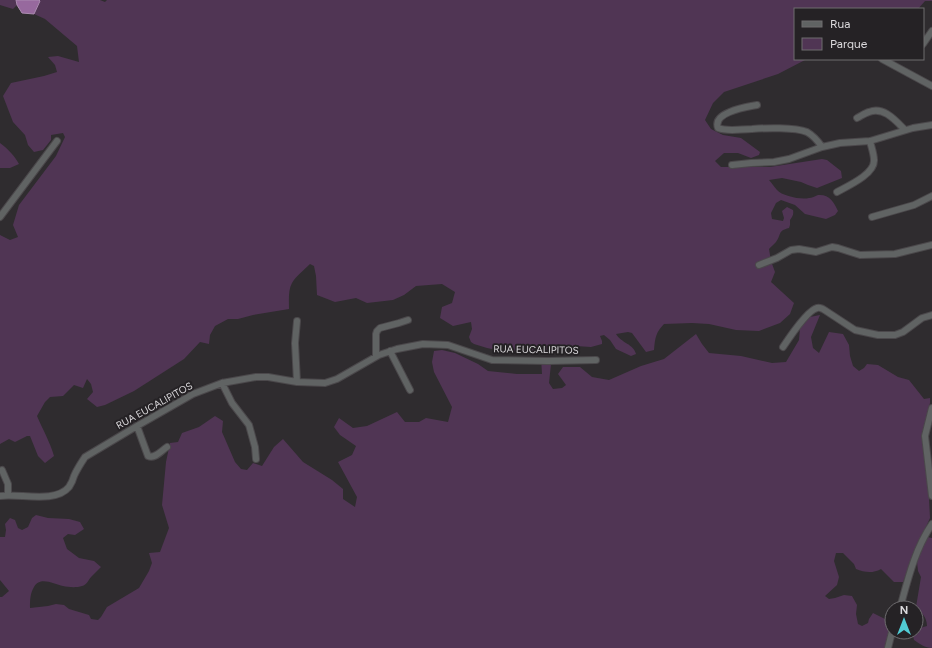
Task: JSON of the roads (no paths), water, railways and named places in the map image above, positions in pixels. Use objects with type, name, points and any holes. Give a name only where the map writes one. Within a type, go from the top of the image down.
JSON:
[{"type":"street","points":[[924,43],[932,31]]},
{"type":"street","points":[[884,60],[932,86]]},
{"type":"street","points":[[757,105],[736,109],[721,117],[717,121],[716,125],[718,128],[725,130],[768,128],[799,130],[807,132],[813,136],[819,141],[822,148]]},
{"type":"street","points":[[857,118],[870,111],[879,111],[889,115],[905,130]]},
{"type":"street","points":[[732,165],[774,162],[789,159],[840,143],[870,141],[905,130],[932,125]]},
{"type":"street","points":[[0,217],[57,141]]},
{"type":"street","points":[[837,192],[862,178],[869,172],[875,161],[870,141]]},
{"type":"street","points":[[872,217],[914,205],[932,196]]},
{"type":"street","points":[[759,265],[777,258],[791,250],[799,249],[816,252],[838,248],[860,255],[896,254],[932,245]]},
{"type":"street","points":[[783,346],[806,316],[815,308],[823,309],[855,330],[878,334],[895,335],[922,318],[932,315]]},
{"type":"street","points":[[376,356],[377,331],[380,328],[408,320]]},
{"type":"street","points":[[297,321],[295,343],[297,382]]},
{"type":"street","name":"RUA EUCALIPITOS","points":[[0,496],[8,494],[55,496],[63,492],[69,487],[85,457],[193,394],[222,383],[256,377],[268,377],[297,382],[325,383],[337,379],[376,356],[390,351],[423,344],[448,346],[492,360],[596,360]]},
{"type":"street","points":[[390,351],[410,390]]},
{"type":"street","points":[[222,383],[232,403],[249,425],[255,447],[256,460]]},
{"type":"street","points":[[932,408],[925,436],[932,496]]},
{"type":"street","points":[[137,426],[148,456],[154,457],[167,447]]},
{"type":"street","points":[[2,470],[8,484],[8,494]]},
{"type":"street","points":[[902,600],[918,550],[932,524]]}]
